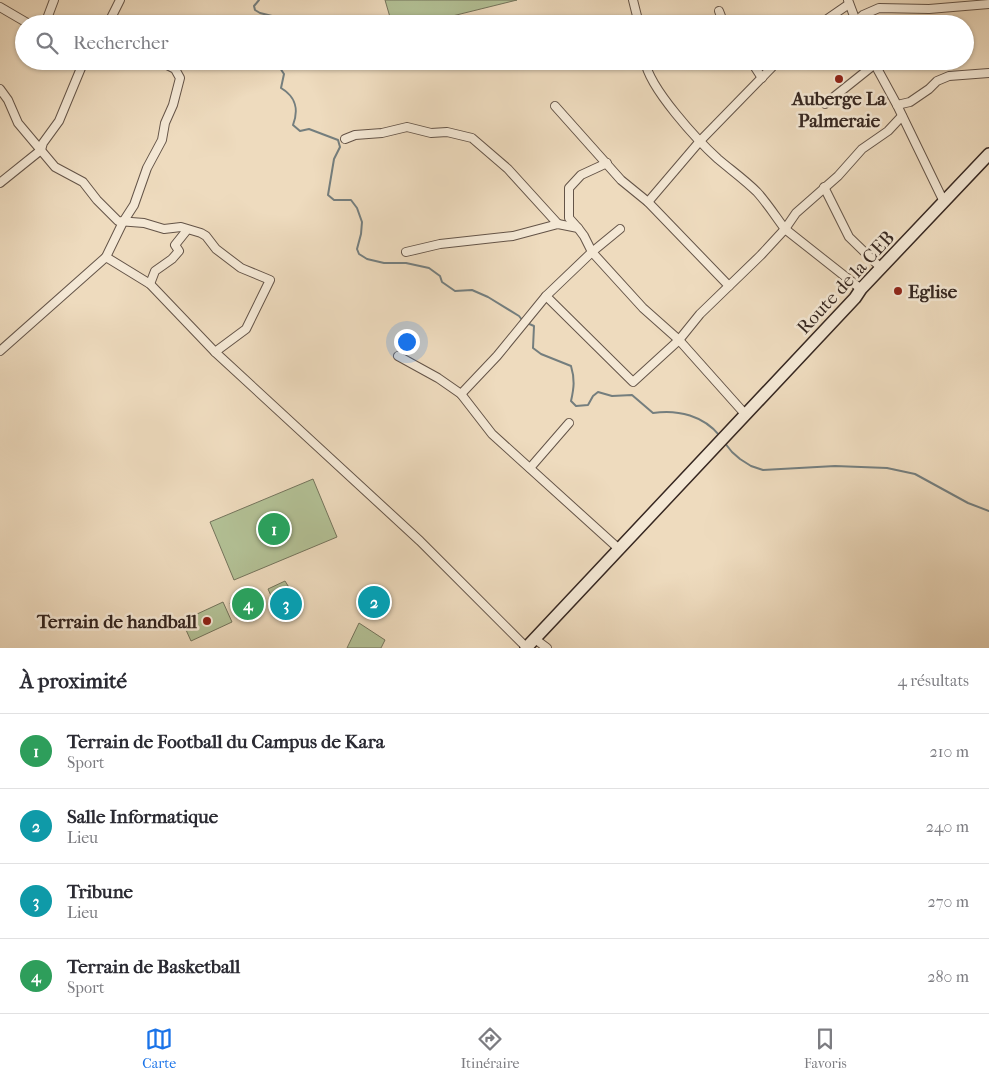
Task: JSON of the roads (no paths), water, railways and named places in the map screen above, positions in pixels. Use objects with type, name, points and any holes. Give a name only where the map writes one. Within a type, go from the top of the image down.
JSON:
[{"type":"main road","name":"Route de la CEB","points":[[526,648],[989,154]]},
{"type":"street","points":[[48,15],[54,0]]},
{"type":"street","points":[[112,15],[120,0]]},
{"type":"street","points":[[633,0],[637,15]]},
{"type":"street","points":[[831,15],[848,2],[853,15]]},
{"type":"street","points":[[863,15],[879,8],[929,9],[989,4]]},
{"type":"street","points":[[0,7],[15,16]]},
{"type":"street","points":[[719,11],[721,15]]},
{"type":"street","points":[[0,183],[41,150],[43,143],[59,121],[80,70]]},
{"type":"street","points":[[0,351],[106,257],[123,222],[134,205],[147,168],[162,140],[178,91],[180,78],[176,70]]},
{"type":"street","points":[[646,70],[660,94],[700,141],[757,192],[785,229],[861,289]]},
{"type":"street","points":[[756,70],[762,78]]},
{"type":"street","points":[[648,202],[700,141],[770,70]]},
{"type":"street","points":[[825,104],[866,70]]},
{"type":"street","points":[[878,70],[944,202]]},
{"type":"street","points":[[897,105],[910,102],[929,89],[937,80],[949,76],[989,72]]},
{"type":"street","points":[[0,89],[8,100],[18,123],[55,167],[83,182],[118,221],[144,223],[164,229],[181,227],[206,236],[216,249],[241,268],[270,280],[246,329],[216,352]]},
{"type":"street","points":[[555,106],[621,180],[648,202],[729,286]]},
{"type":"street","points":[[546,296],[633,382],[679,340],[700,314],[785,229],[796,213],[838,176],[862,149],[888,131],[902,116]]},
{"type":"street","points":[[345,139],[355,135],[376,134],[407,127],[431,133],[447,132],[472,138],[508,169],[558,224]]},
{"type":"street","points":[[607,163],[581,174],[568,188],[570,196],[569,218],[584,236],[592,252],[643,308],[679,340],[745,414]]},
{"type":"street","points":[[824,188],[849,237],[881,268]]},
{"type":"street","points":[[406,252],[440,244],[512,236],[558,224],[578,228]]},
{"type":"street","points":[[461,394],[496,356],[546,296],[592,252],[620,229]]},
{"type":"street","points":[[150,284],[155,271],[172,259],[179,251],[175,245],[187,230]]},
{"type":"street","points":[[106,257],[150,284],[216,352],[420,541],[526,648]]},
{"type":"street","points":[[398,356],[438,378],[461,394],[492,434],[619,549]]},
{"type":"street","points":[[530,468],[569,423]]},
{"type":"street","points":[[535,639],[548,648]]},
{"type":"waterway","points":[[259,0],[254,6],[255,10],[268,15]]},
{"type":"waterway","points":[[281,70],[284,74],[281,88],[290,95],[295,104],[296,114],[293,125],[300,131],[309,129],[338,140],[340,147],[334,159],[328,195],[334,200],[351,200],[357,208],[362,222],[357,249],[359,254],[367,259],[384,263],[406,263],[429,268],[440,276],[442,282],[455,291],[472,290],[488,297],[519,316],[523,321]]},
{"type":"waterway","points":[[527,323],[534,326],[533,348],[541,354],[571,366],[574,384],[571,401],[576,406],[588,405],[593,396],[598,392],[612,396],[632,395],[653,413],[672,412],[690,416],[706,423],[720,436]]},
{"type":"waterway","points":[[724,442],[740,459],[751,466],[763,470],[835,466],[887,468],[915,474],[968,503],[989,511]]},
{"type":"place","name":"Auberge La Palmeraie","points":[[839,79]]},
{"type":"place","name":"Eglise","points":[[898,291]]},
{"type":"place","name":"Terrain de Football du Campus de Kara","points":[[274,529]]},
{"type":"place","name":"Salle Informatique","points":[[374,602]]},
{"type":"place","name":"Terrain de Basketball","points":[[248,604]]},
{"type":"place","name":"Tribune","points":[[286,604]]},
{"type":"place","name":"Terrain de handball","points":[[207,621]]}]
